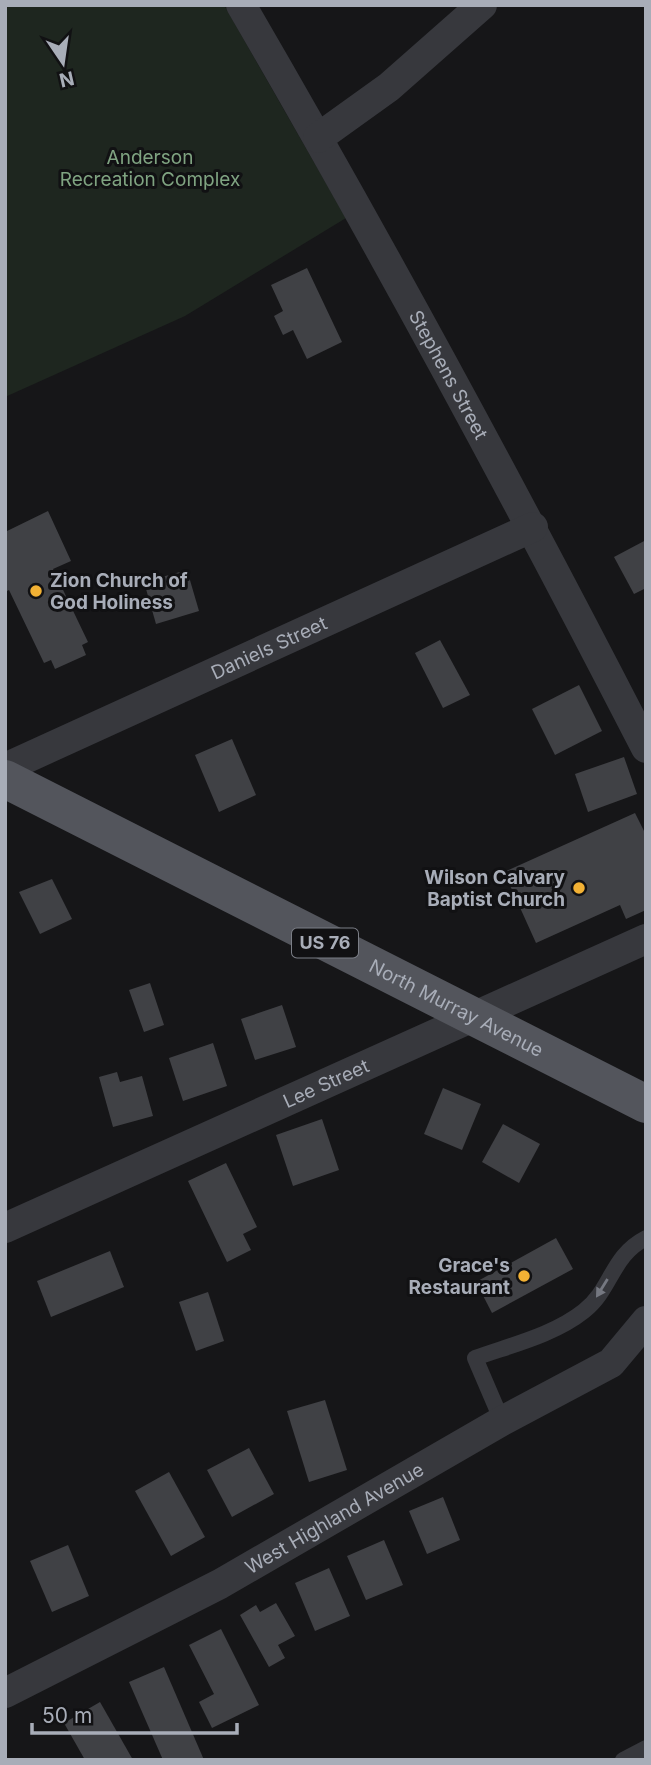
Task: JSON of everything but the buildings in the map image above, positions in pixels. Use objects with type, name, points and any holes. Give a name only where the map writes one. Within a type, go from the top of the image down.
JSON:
[{"type":"main road","name":"North Murray Avenue","points":[[5,779],[646,1104]]},
{"type":"street","name":"Stephens Street","points":[[241,5],[318,138],[533,527],[646,748]]},
{"type":"street","points":[[318,138],[389,87],[482,5]]},
{"type":"street","name":"Daniels Street","points":[[5,768],[533,527]]},
{"type":"street","name":"Lee Street","points":[[5,1228],[646,939]]},
{"type":"street","name":"West Highland Avenue","points":[[5,1693],[220,1584],[502,1422],[611,1363],[646,1321]]},
{"type":"lane","points":[[502,1422],[475,1358],[555,1329],[585,1311],[628,1247],[646,1238]]},
{"type":"lane","points":[[623,1760],[646,1748]]},
{"type":"green space","name":"Anderson Recreation Complex","points":[[5,5],[224,5],[346,218],[185,316],[5,397]]},
{"type":"place","name":"Zion Church of God Holiness","points":[[36,591]]},
{"type":"place","name":"Wilson Calvary Baptist Church","points":[[579,888]]},
{"type":"place","name":"Grace's Restaurant","points":[[524,1276]]}]
